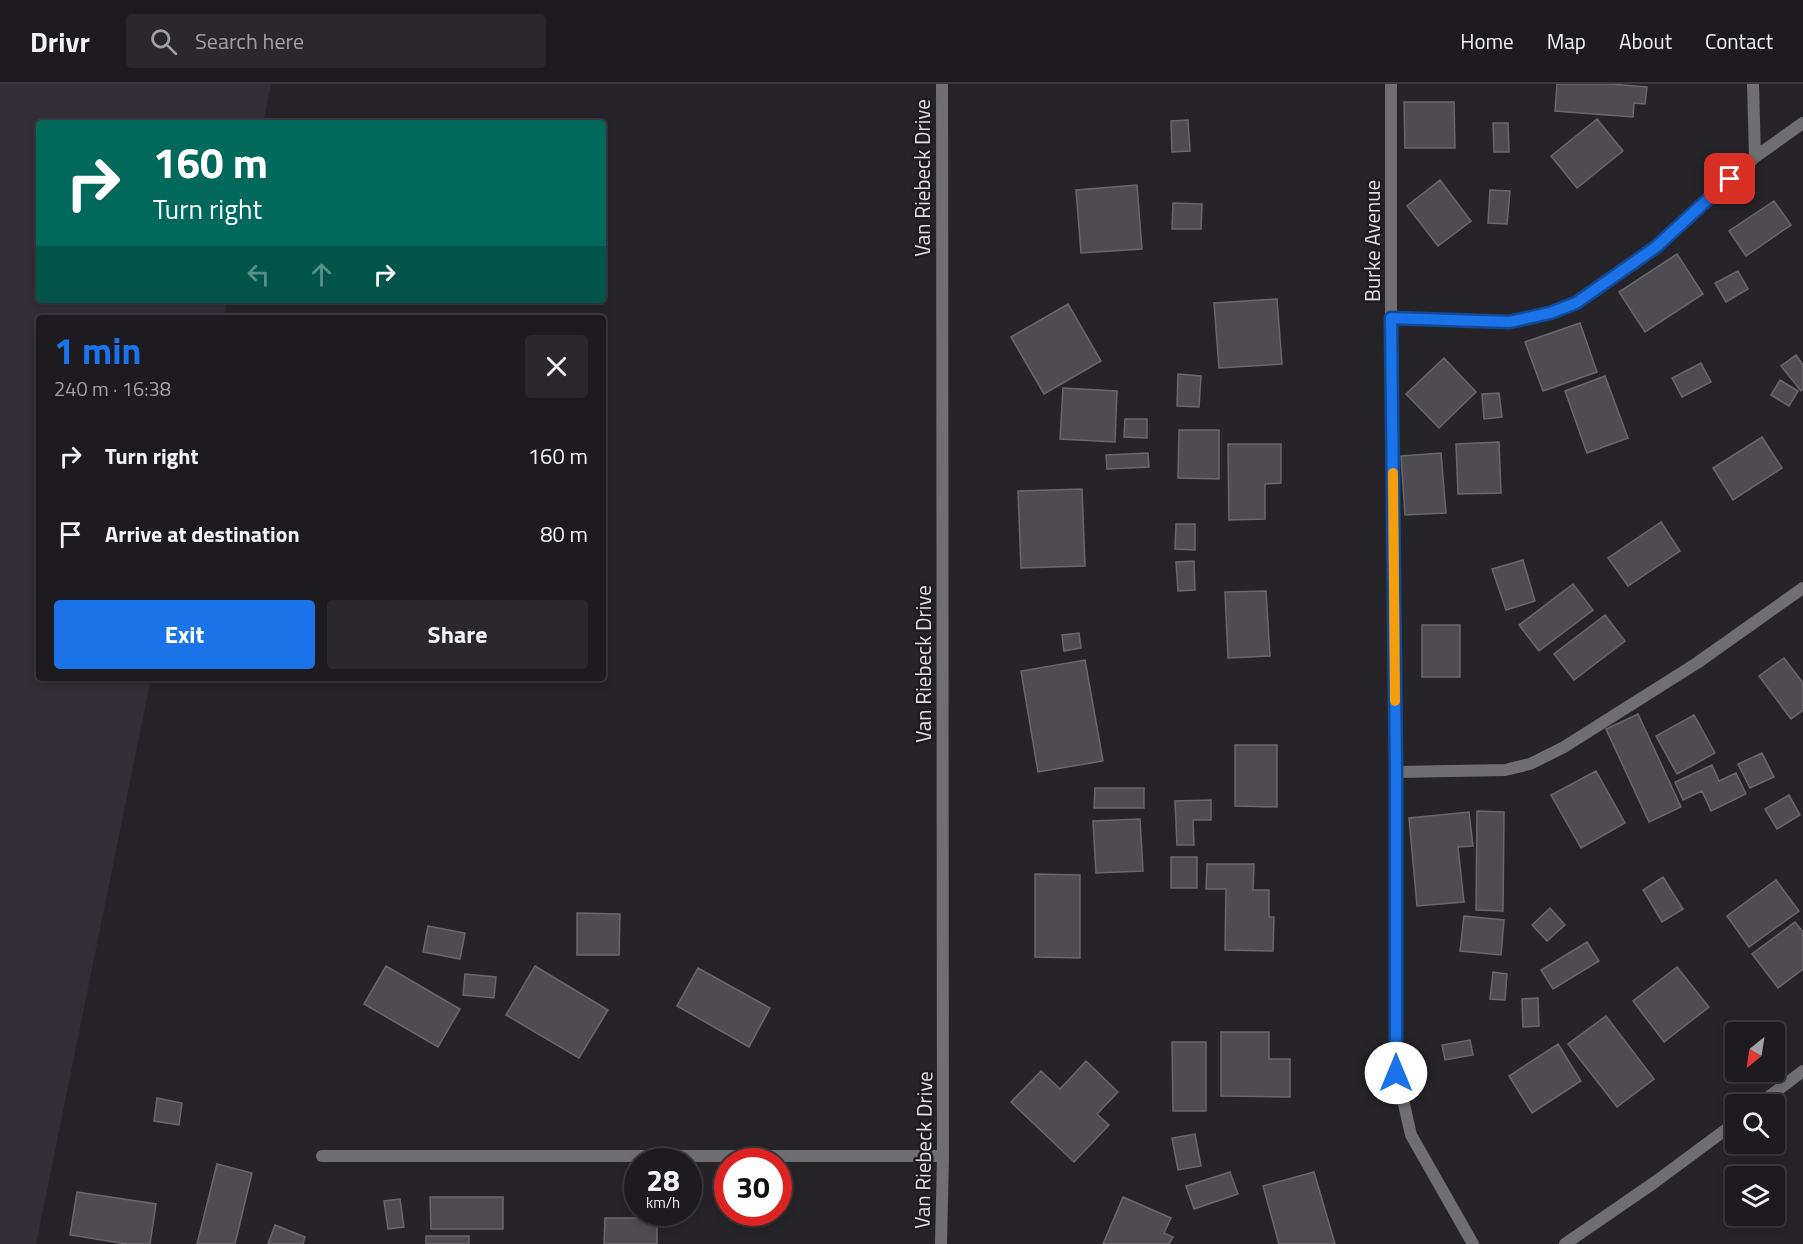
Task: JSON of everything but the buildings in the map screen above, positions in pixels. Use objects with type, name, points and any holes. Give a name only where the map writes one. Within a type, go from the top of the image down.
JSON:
[{"type":"street","name":"Van Riebeck Drive","points":[[941,1244],[943,1156],[942,84]]},
{"type":"street","name":"Burke Avenue","points":[[1391,84],[1396,1073],[1411,1135],[1473,1244]]},
{"type":"street","points":[[1753,84],[1755,157]]},
{"type":"street","points":[[1391,318],[1509,322],[1550,313],[1576,303],[1656,247],[1755,157],[1803,123]]},
{"type":"street","points":[[1396,772],[1505,770],[1530,764],[1564,747],[1697,663],[1803,588]]},
{"type":"street","points":[[1773,1094],[1803,1071]]},
{"type":"street","points":[[1565,1244],[1725,1130]]},
{"type":"street","points":[[322,1156],[943,1156]]},
{"type":"shaded area","points":[[0,84],[271,84],[264,120],[36,120],[36,303],[226,303],[224,315],[36,315],[36,681],[150,681],[36,1244],[0,1244]]},
{"type":"slow traffic","points":[[1393,473],[1395,701]]},
{"type":"route","points":[[1396,1073],[1396,772],[1391,318],[1509,322],[1550,313],[1576,303],[1656,247],[1730,179]]}]
